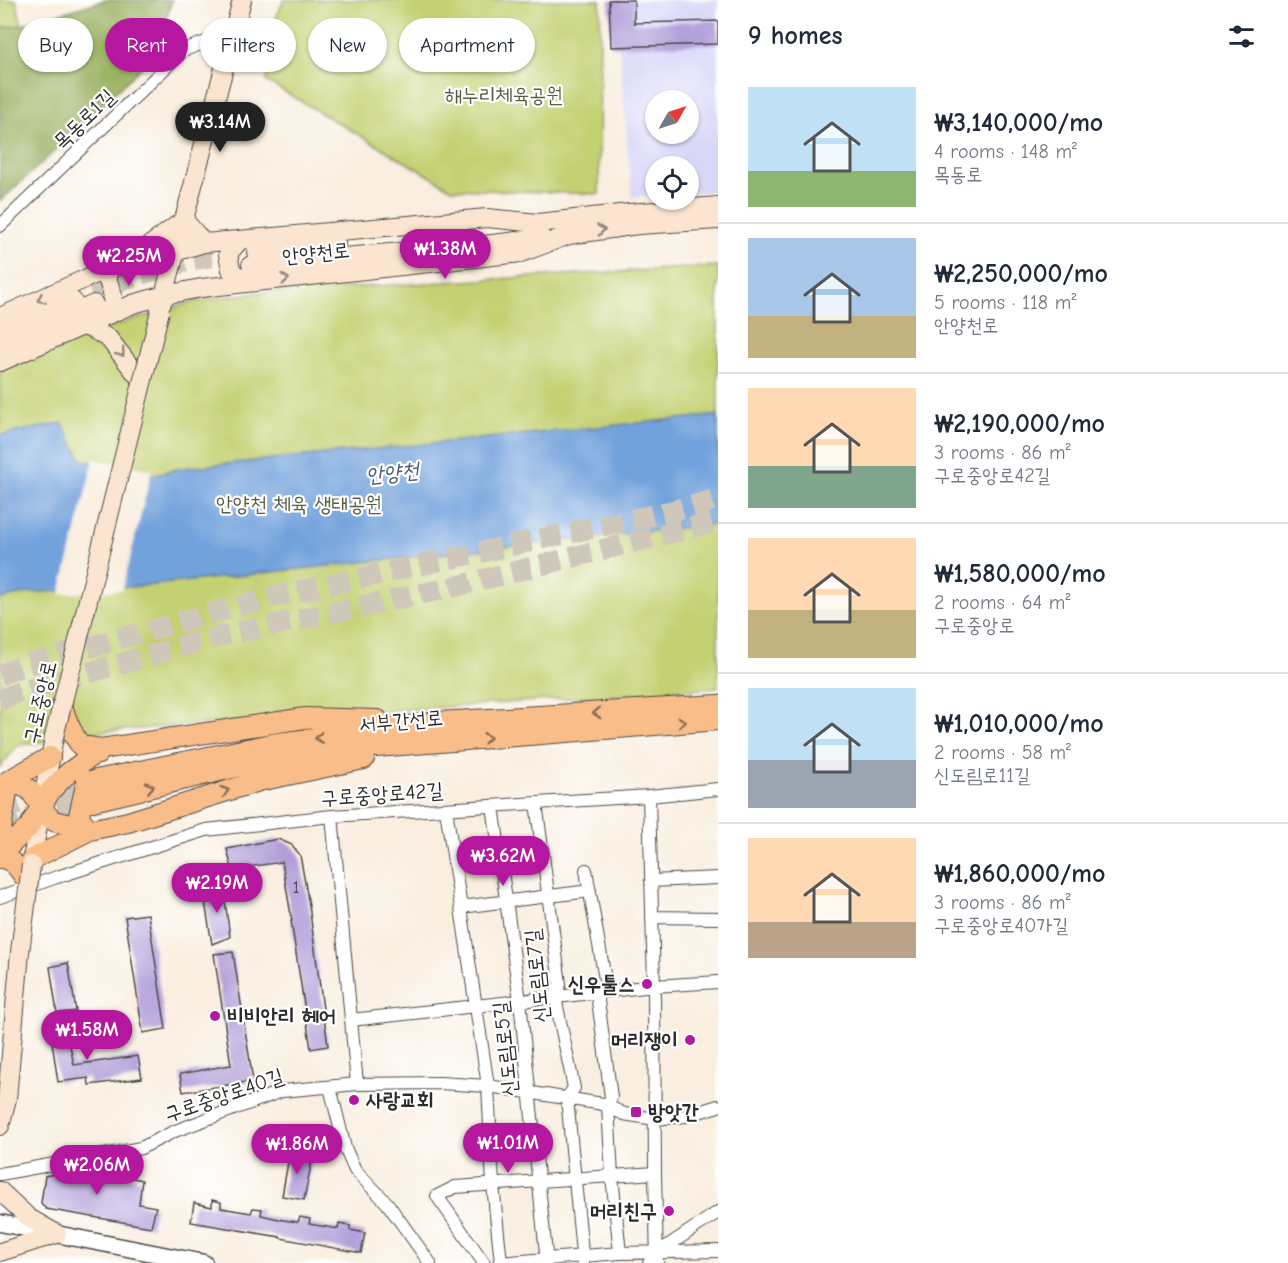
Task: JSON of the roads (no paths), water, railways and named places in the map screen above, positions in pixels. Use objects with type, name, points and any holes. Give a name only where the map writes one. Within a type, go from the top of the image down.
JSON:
[{"type":"main road","name":"구로중앙로","points":[[236,18],[241,1]]},
{"type":"main road","name":"구로중앙로","points":[[0,1126],[7,1099],[20,952],[31,869],[54,737],[222,72]]},
{"type":"main road","name":"안양천로","points":[[0,317],[98,273],[126,263],[204,243],[246,253],[487,218],[538,223],[718,206]]},
{"type":"main road","points":[[126,263],[184,220],[204,243]]},
{"type":"main road","name":"안양천로","points":[[0,362],[94,314],[134,304],[162,303],[207,287],[521,253],[569,235],[638,225],[718,220]]},
{"type":"main road","points":[[246,283],[231,270],[228,254],[483,245],[569,235]]},
{"type":"main road","points":[[0,347],[112,306],[113,296],[107,278],[98,273]]},
{"type":"main road","points":[[0,333],[94,314]]},
{"type":"main road","points":[[94,314],[109,339],[142,381]]},
{"type":"main road","points":[[62,705],[68,723],[81,746],[101,749],[305,718],[439,722]]},
{"type":"main road","name":"서부간선로","points":[[96,780],[272,744],[439,722],[718,705]]},
{"type":"main road","name":"서부간선로","points":[[93,801],[274,759],[326,752],[718,720]]},
{"type":"main road","points":[[0,858],[6,858],[31,869],[90,830],[128,822],[259,781],[445,742]]},
{"type":"main road","points":[[0,853],[29,827],[51,790],[68,773],[101,749]]},
{"type":"main road","points":[[90,830],[79,815],[91,765],[101,749]]},
{"type":"main road","points":[[1,784],[50,757]]},
{"type":"main road","points":[[1,784],[16,784],[29,789],[54,821],[90,830]]},
{"type":"main road","points":[[0,836],[7,792],[7,788],[1,784]]},
{"type":"main road","points":[[0,1191],[29,1218],[57,1234]]},
{"type":"main road","points":[[0,1252],[57,1234]]},
{"type":"street","name":"목동로1길","points":[[0,226],[184,50],[200,44]]},
{"type":"street","name":"구로중앙로42길","points":[[0,897],[206,831],[332,816],[649,796],[718,789]]},
{"type":"street","points":[[649,796],[657,1258]]},
{"type":"street","name":"신도림로7길","points":[[536,803],[560,984],[555,997],[574,1088],[567,1098],[582,1260]]},
{"type":"street","name":"신도림로5길","points":[[493,806],[520,1001],[547,1261]]},
{"type":"street","points":[[446,809],[488,1086],[500,1263],[582,1260],[620,1253],[657,1258],[718,1251]]},
{"type":"street","points":[[332,816],[357,1084]]},
{"type":"street","points":[[586,870],[602,992],[611,1097],[608,1106],[612,1176],[620,1253]]},
{"type":"street","points":[[651,881],[718,878]]},
{"type":"street","name":"신도림로7길","points":[[549,897],[590,891]]},
{"type":"street","points":[[461,908],[549,897]]},
{"type":"street","points":[[652,917],[718,918]]},
{"type":"street","points":[[351,1020],[654,986],[718,982]]},
{"type":"street","name":"구로중앙로40길","points":[[0,1174],[141,1148],[175,1131],[282,1091],[357,1084],[440,1083],[488,1086],[603,1104],[624,1114],[655,1119],[686,1116],[718,1106]]},
{"type":"street","points":[[330,1087],[345,1148],[355,1170],[387,1203],[430,1263]]},
{"type":"street","points":[[484,1263],[437,1196],[455,1187],[655,1173]]},
{"type":"street","points":[[649,1263],[718,1212]]},
{"type":"street","points":[[0,1223],[204,1263]]},
{"type":"water","name":"안양천","points":[[718,415],[718,524],[143,586],[28,593],[0,599],[0,435],[62,423],[82,460],[155,474],[182,468]]},
{"type":"tunnel","points":[[91,293],[136,277],[194,261],[248,253]]},
{"type":"tunnel","points":[[0,675],[25,665],[263,599],[718,499]]},
{"type":"tunnel","points":[[0,700],[19,692],[220,636],[445,589],[718,521]]},
{"type":"tunnel","points":[[0,810],[96,780]]},
{"type":"tunnel","points":[[0,827],[42,813],[93,801]]},
{"type":"place","name":"신우툴스","points":[[647,984]]},
{"type":"place","name":"비비안리 헤어","points":[[215,1016]]},
{"type":"place","name":"머리쟁이","points":[[690,1040]]},
{"type":"place","name":"사랑교회","points":[[354,1100]]},
{"type":"place","name":"방앗간","points":[[636,1112]]},
{"type":"place","name":"머리친구","points":[[669,1211]]},
{"type":"park label","name":"해누리체육공원","points":[[504,95]]},
{"type":"park label","name":"안양천 체육 생태공원","points":[[299,504]]}]
